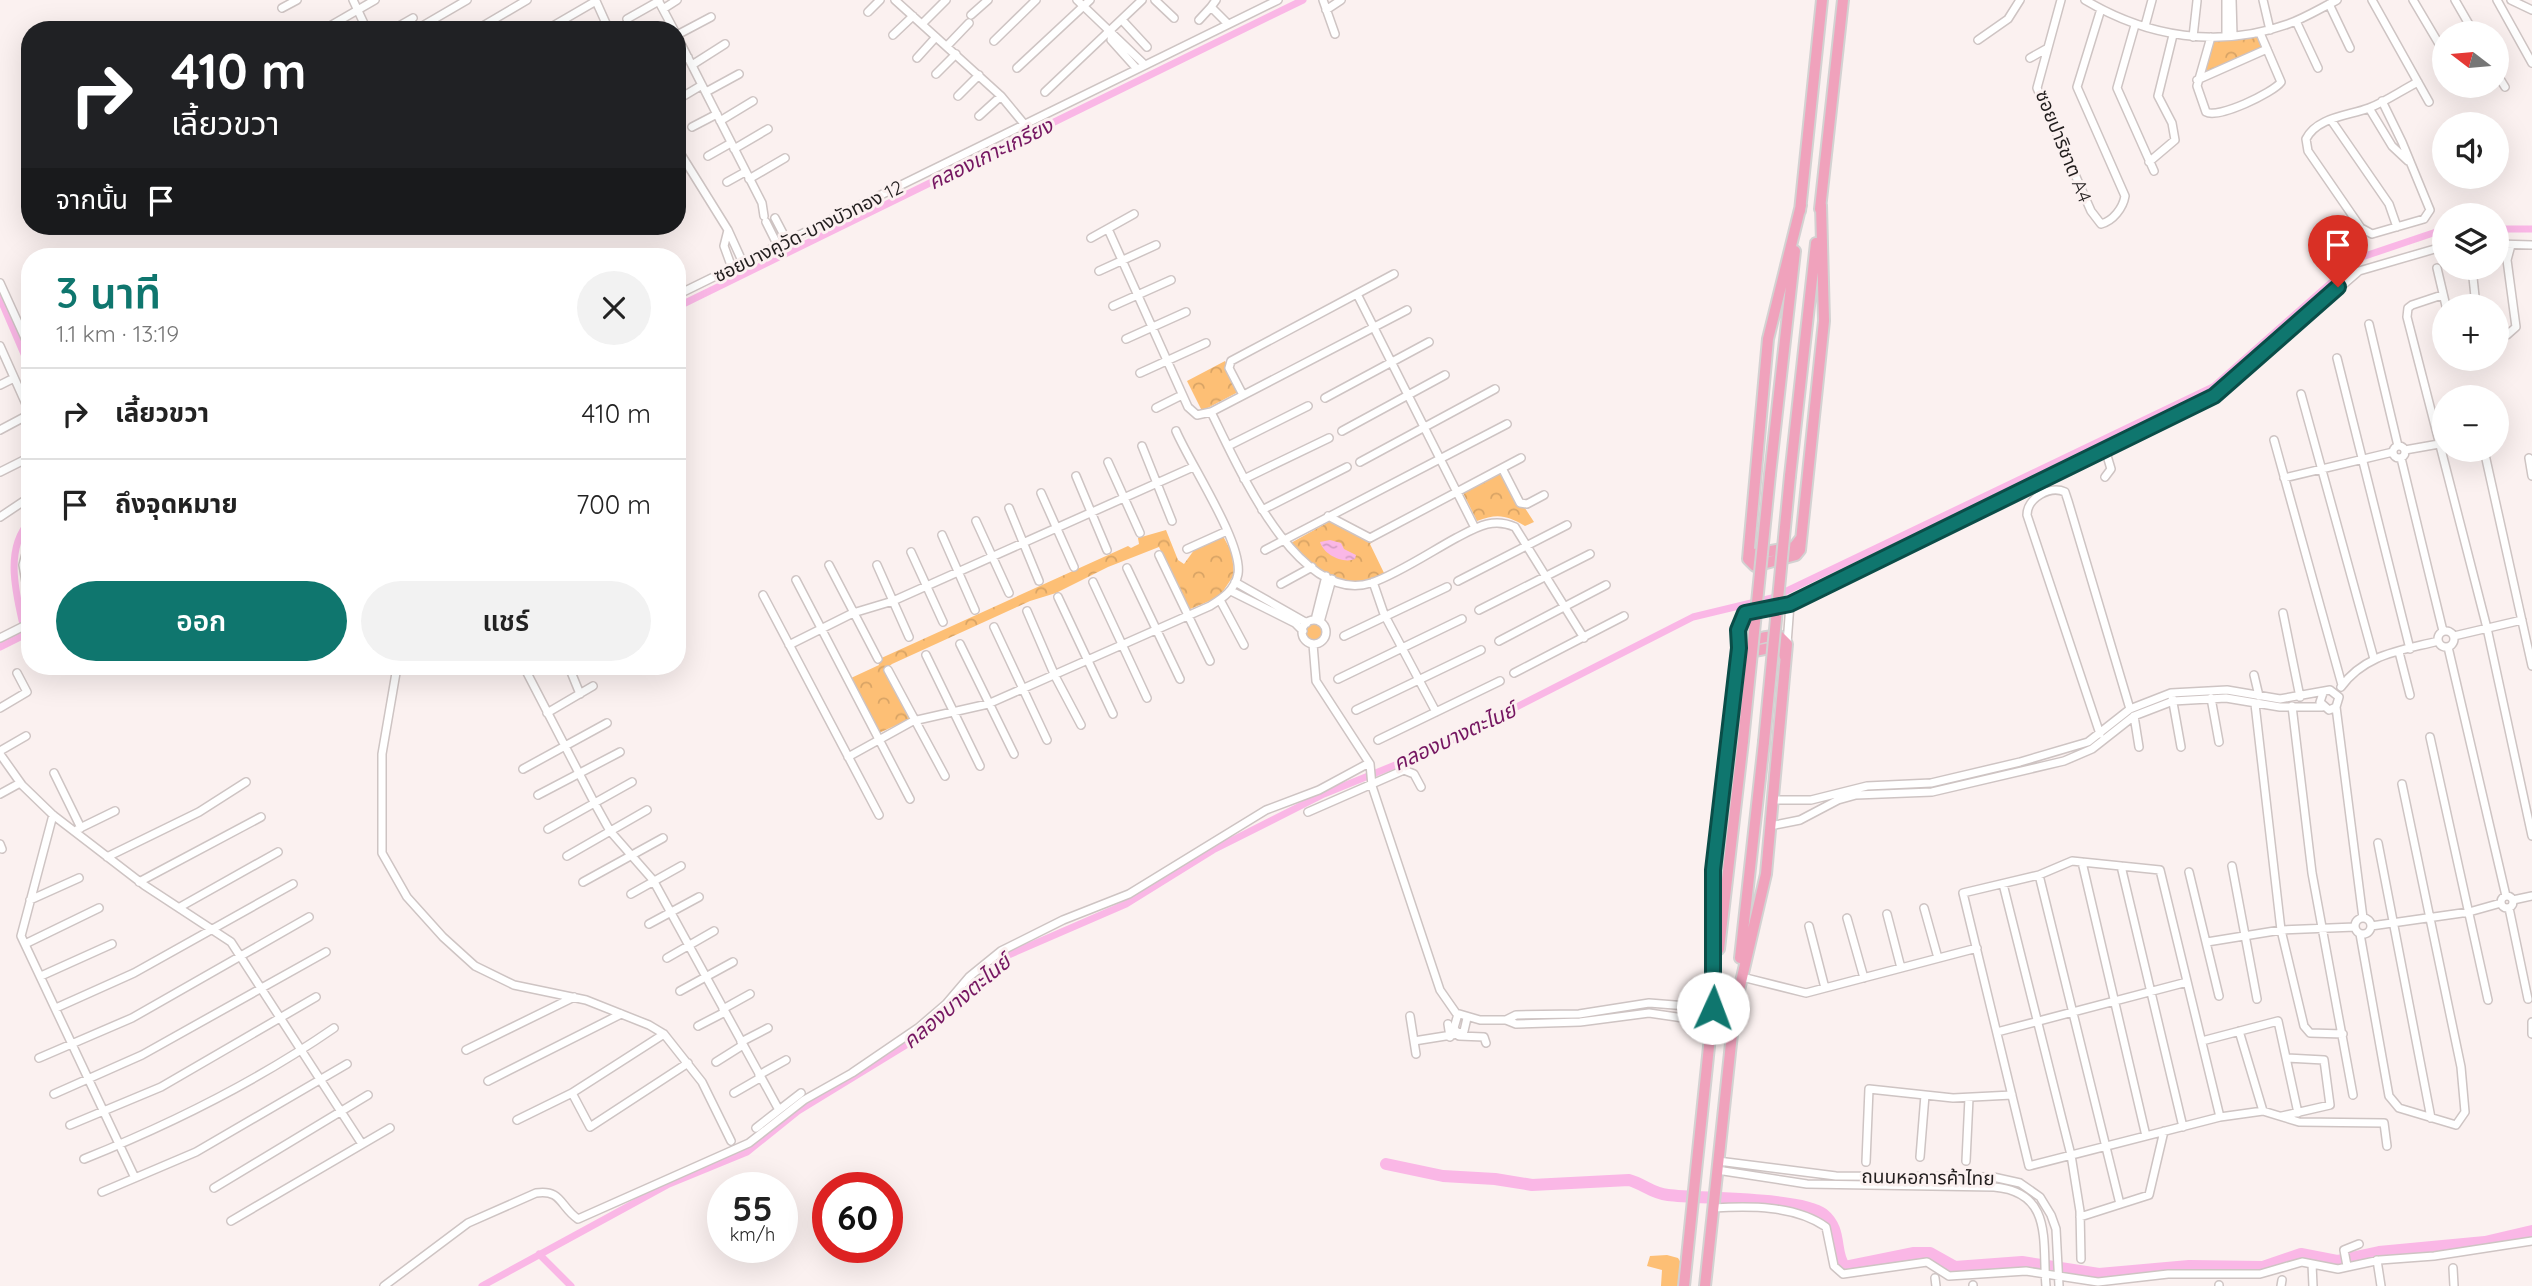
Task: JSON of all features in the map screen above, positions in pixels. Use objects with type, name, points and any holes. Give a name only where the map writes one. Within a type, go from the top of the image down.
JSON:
[{"type":"main road","points":[[1684,1286],[1822,0]]},
{"type":"main road","points":[[1705,1286],[1843,0]]},
{"type":"main road","points":[[1801,205],[1768,339],[1749,542],[1752,552],[1757,555],[1794,547],[1801,538],[1824,321],[1821,205]]},
{"type":"main road","points":[[1806,339],[1815,323],[1820,326],[1821,340]]},
{"type":"main road","points":[[1767,357],[1770,345],[1776,342],[1782,346],[1783,357]]},
{"type":"main road","points":[[1734,1012],[1766,867],[1787,644],[1783,637],[1772,636],[1737,653]]},
{"type":"main road","points":[[1737,653],[1781,646],[1786,658]]},
{"type":"main road","points":[[1713,1002],[1713,870],[1737,653]]},
{"type":"main road","points":[[1716,847],[1717,861],[1720,864],[1725,863],[1731,849]]},
{"type":"main road","points":[[1751,864],[1758,874],[1766,867]]},
{"type":"street","points":[[282,8],[297,0]]},
{"type":"street","points":[[352,0],[363,21]]},
{"type":"street","points":[[339,21],[376,0]]},
{"type":"street","points":[[431,21],[467,0]]},
{"type":"street","points":[[491,21],[527,0]]},
{"type":"street","points":[[627,19],[660,3],[677,0]]},
{"type":"street","points":[[868,12],[880,0]]},
{"type":"street","points":[[896,0],[1001,96],[1025,125]]},
{"type":"street","points":[[922,24],[946,0]]},
{"type":"street","points":[[947,46],[988,0]]},
{"type":"street","points":[[994,41],[1036,0]]},
{"type":"street","points":[[1017,68],[1080,3],[1090,0]]},
{"type":"street","points":[[1045,92],[1142,0]]},
{"type":"street","points":[[1155,0],[1174,18]]},
{"type":"street","points":[[1199,20],[1216,0]]},
{"type":"street","name":"ซอยบางคูวัด-บางบัวทอง 12","points":[[686,291],[1278,0]]},
{"type":"street","points":[[1322,0],[1335,34]]},
{"type":"street","points":[[1326,10],[1341,0]]},
{"type":"street","points":[[1978,40],[2008,19],[2020,0]]},
{"type":"street","name":"ซอยปาริชาต A4","points":[[2061,0],[2037,88],[2091,211],[2101,224],[2107,222],[2120,209],[2125,196],[2077,86],[2099,5]]},
{"type":"street","points":[[2085,0],[2135,25],[2193,37],[2260,33],[2296,21],[2333,2],[2350,48]]},
{"type":"street","points":[[2145,26],[2152,0]]},
{"type":"street","points":[[2226,0],[2230,35]]},
{"type":"street","points":[[2230,35],[2232,0]]},
{"type":"street","points":[[2263,0],[2270,30]]},
{"type":"street","points":[[2312,0],[2317,10]]},
{"type":"street","points":[[2372,0],[2429,102]]},
{"type":"street","points":[[2413,0],[2432,32]]},
{"type":"street","points":[[2455,0],[2467,21]]},
{"type":"street","points":[[2497,0],[2532,63]]},
{"type":"street","points":[[2511,0],[2532,10]]},
{"type":"street","points":[[562,21],[596,1],[606,21]]},
{"type":"street","points":[[2193,37],[2197,1]]},
{"type":"street","points":[[660,3],[669,21]]},
{"type":"street","points":[[1080,3],[1145,65]]},
{"type":"street","points":[[1210,7],[1228,24]]},
{"type":"street","points":[[893,35],[912,16]]},
{"type":"street","points":[[686,27],[711,17]]},
{"type":"street","points":[[408,21],[413,18]]},
{"type":"street","points":[[1122,20],[1147,47]]},
{"type":"street","points":[[2296,21],[2318,68]]},
{"type":"street","points":[[2135,25],[2118,88],[2154,171]]},
{"type":"street","points":[[1110,33],[1111,40],[1137,69]]},
{"type":"street","points":[[2211,37],[2197,80],[2197,91],[2206,112],[2218,115],[2274,89],[2281,77],[2260,33]]},
{"type":"street","points":[[2149,162],[2172,144],[2175,130],[2160,103],[2158,86],[2173,35]]},
{"type":"street","points":[[917,58],[936,37]]},
{"type":"street","points":[[686,62],[725,44]]},
{"type":"street","points":[[2030,58],[2046,48]]},
{"type":"street","points":[[2197,80],[2267,49]]},
{"type":"street","points":[[686,53],[747,176],[762,203],[774,215],[787,241]]},
{"type":"street","points":[[936,75],[956,54]]},
{"type":"street","points":[[686,96],[739,74]]},
{"type":"street","points":[[958,96],[979,75]]},
{"type":"street","points":[[2382,101],[2428,200],[2429,215],[2424,219],[2372,234],[2361,228],[2304,144],[2308,134],[2331,120],[2369,108],[2382,101],[2418,82]]},
{"type":"street","points":[[979,116],[1001,96]]},
{"type":"street","points":[[692,127],[753,101]]},
{"type":"street","points":[[2369,108],[2392,146],[2408,161]]},
{"type":"street","points":[[2331,120],[2389,204],[2397,227]]},
{"type":"street","points":[[708,156],[768,129]]},
{"type":"street","points":[[727,182],[747,176],[785,158]]},
{"type":"street","points":[[686,162],[728,230],[743,262]]},
{"type":"street","points":[[762,203],[765,219],[778,246]]},
{"type":"street","points":[[1091,238],[1133,214]]},
{"type":"street","points":[[1108,229],[1182,395],[1192,412],[1203,416],[1406,310]]},
{"type":"street","points":[[728,230],[724,246],[732,268]]},
{"type":"street","points":[[1099,271],[1156,245]]},
{"type":"street","points":[[2509,333],[2516,327],[2507,260],[2511,245],[2532,245]]},
{"type":"street","points":[[1737,653],[1738,630],[1745,613],[1790,604],[2214,396],[2359,271],[2432,250]]},
{"type":"street","points":[[1243,396],[1229,368],[1231,361],[1394,274]]},
{"type":"street","points":[[1113,306],[1171,280]]},
{"type":"street","points":[[0,283],[21,329]]},
{"type":"street","points":[[1357,294],[1475,528]]},
{"type":"street","points":[[2432,298],[2417,303],[2407,312],[2432,415]]},
{"type":"street","points":[[1126,339],[1186,312]]},
{"type":"street","points":[[2369,324],[2443,631],[2438,641]]},
{"type":"street","points":[[1325,398],[1391,360],[1429,342]]},
{"type":"street","points":[[1140,373],[1206,343]]},
{"type":"street","points":[[0,346],[21,393]]},
{"type":"street","points":[[2337,358],[2410,649]]},
{"type":"street","points":[[1342,431],[1444,375]]},
{"type":"street","points":[[0,386],[14,378]]},
{"type":"street","points":[[1360,462],[1495,389]]},
{"type":"street","points":[[2301,394],[2374,659]]},
{"type":"street","points":[[1156,408],[1182,395]]},
{"type":"street","points":[[1228,446],[1308,406]]},
{"type":"street","points":[[1211,412],[1262,510],[1285,540],[1312,567],[1329,578],[1349,584],[1373,582],[1475,528],[1497,521],[1506,523],[1515,527],[1584,638]]},
{"type":"street","points":[[0,430],[21,418]]},
{"type":"street","points":[[1265,550],[1507,424]]},
{"type":"street","points":[[848,757],[913,720],[988,704],[1187,616],[1220,600],[1231,591],[1235,582],[1237,552],[1176,431]]},
{"type":"street","points":[[1244,478],[1329,438]]},
{"type":"street","points":[[2274,440],[2342,685]]},
{"type":"street","points":[[2284,478],[2432,445]]},
{"type":"street","points":[[1142,446],[1172,521]]},
{"type":"street","points":[[2105,449],[2110,469],[2105,477]]},
{"type":"street","points":[[1328,516],[1370,538],[1521,458]]},
{"type":"street","points":[[2529,458],[2532,476]]},
{"type":"street","points":[[0,472],[21,462]]},
{"type":"street","points":[[1108,462],[1140,533]]},
{"type":"street","points":[[2444,462],[2487,628],[2532,836]]},
{"type":"street","points":[[2487,462],[2532,666]]},
{"type":"street","points":[[789,645],[853,613],[893,601],[1193,467]]},
{"type":"street","points":[[1262,510],[1348,467]]},
{"type":"street","points":[[1502,468],[1520,503],[1527,504],[1544,495]]},
{"type":"street","points":[[1076,476],[1107,550]]},
{"type":"street","points":[[2101,740],[2027,515],[2028,504],[2055,489],[2064,492],[2068,501],[2132,712],[2139,747]]},
{"type":"street","points":[[1041,493],[1074,566]]},
{"type":"street","points":[[0,517],[21,503]]},
{"type":"street","points":[[1009,508],[1039,581]]},
{"type":"street","points":[[976,521],[1009,593]]},
{"type":"street","points":[[1458,581],[1567,524]]},
{"type":"street","points":[[1187,549],[1227,531]]},
{"type":"street","points":[[942,535],[975,610]]},
{"type":"street","points":[[911,552],[943,622]]},
{"type":"street","points":[[1479,610],[1590,554]]},
{"type":"street","points":[[1159,555],[1210,661]]},
{"type":"street","points":[[829,565],[878,659]]},
{"type":"street","points":[[877,565],[909,637]]},
{"type":"street","points":[[1281,584],[1312,567]]},
{"type":"street","points":[[1127,568],[1154,631],[1180,679]]},
{"type":"street","points":[[1318,621],[1329,578]]},
{"type":"street","points":[[796,580],[910,799]]},
{"type":"street","points":[[1093,582],[1147,698]]},
{"type":"street","points":[[1235,582],[1283,613],[1303,631],[1305,639],[1313,644]]},
{"type":"street","points":[[1373,582],[1385,616],[1436,712]]},
{"type":"street","points":[[1499,641],[1606,585]]},
{"type":"street","points":[[1345,636],[1447,587]]},
{"type":"street","points":[[1231,591],[1307,623],[1318,621]]},
{"type":"street","points":[[763,595],[879,815]]},
{"type":"street","points":[[1058,597],[1113,714]]},
{"type":"street","points":[[1220,600],[1244,645]]},
{"type":"street","points":[[1787,644],[1790,604]]},
{"type":"street","points":[[1027,611],[1055,676],[1081,725]]},
{"type":"street","points":[[2283,612],[2300,697]]},
{"type":"street","points":[[1514,673],[1624,616]]},
{"type":"street","points":[[1338,679],[1462,619]]},
{"type":"street","points":[[2443,631],[2454,636],[2522,620]]},
{"type":"street","points":[[1313,644],[1325,637],[1325,628],[1318,621]]},
{"type":"street","points":[[1303,631],[1307,623]]},
{"type":"street","points":[[0,638],[21,627]]},
{"type":"street","points":[[994,627],[1021,690],[1047,740]]},
{"type":"street","points":[[2448,647],[2453,643],[2454,636]]},
{"type":"street","points":[[2337,693],[2359,666],[2374,659],[2438,641],[2448,647],[2528,999]]},
{"type":"street","points":[[960,644],[1014,754]]},
{"type":"street","points":[[1313,644],[1316,681],[1370,765],[1372,784],[1440,990],[1446,1002],[1458,1014],[1467,1018],[1506,1020],[1516,1015],[1580,1018],[1649,1013],[1711,1023]]},
{"type":"street","points":[[1356,710],[1481,650]]},
{"type":"street","points":[[2399,652],[2410,695]]},
{"type":"street","points":[[926,655],[980,766]]},
{"type":"street","points":[[888,670],[945,776]]},
{"type":"street","points":[[0,708],[27,692],[17,673]]},
{"type":"street","points":[[396,675],[382,754],[382,853],[407,897],[443,937],[475,966],[513,985],[575,996],[664,1034],[702,1082],[731,1141]]},
{"type":"street","points":[[528,675],[610,831],[653,880],[779,1110]]},
{"type":"street","points":[[572,675],[580,694]]},
{"type":"street","points":[[2255,675],[2281,930],[2306,1030],[2310,1033],[2343,1034]]},
{"type":"street","points":[[1378,740],[1500,681]]},
{"type":"street","points":[[547,713],[593,686]]},
{"type":"street","points":[[1772,800],[1811,800],[1867,786],[1910,790],[2020,762],[2082,744],[2132,712],[2172,697],[2227,690],[2257,700],[2329,710],[2336,707],[2340,701],[2337,693],[2330,690],[2280,699],[2257,700],[2172,697]]},
{"type":"street","points":[[2322,707],[2320,702],[2323,692]]},
{"type":"street","points":[[2172,697],[2181,747]]},
{"type":"street","points":[[2211,698],[2219,742]]},
{"type":"street","points":[[2292,706],[2312,873],[2353,1095]]},
{"type":"street","points":[[2336,707],[2363,918],[2371,926],[2395,925],[2505,906],[2513,900],[2532,896]]},
{"type":"street","points":[[1770,826],[1800,820],[1815,811],[1856,795],[1910,790],[2064,761],[2087,752],[2132,712]]},
{"type":"street","points":[[523,769],[607,723]]},
{"type":"street","points":[[26,736],[0,753],[20,782],[53,815],[78,829],[107,857],[139,882],[231,942],[264,989],[362,1144]]},
{"type":"street","points":[[2430,737],[2488,1000]]},
{"type":"street","points":[[538,795],[620,752]]},
{"type":"street","points":[[2020,762],[2022,771]]},
{"type":"street","points":[[384,1286],[468,1223],[536,1193],[547,1191],[557,1196],[578,1219],[623,1197],[736,1150],[804,1100],[852,1073],[918,1028],[994,956],[1063,920],[1129,894],[1266,810],[1319,790],[1370,765]]},
{"type":"street","points":[[1308,812],[1408,769],[1421,787]]},
{"type":"street","points":[[54,773],[78,829]]},
{"type":"street","points":[[0,794],[20,782]]},
{"type":"street","points":[[107,857],[199,812],[246,782]]},
{"type":"street","points":[[548,829],[632,782]]},
{"type":"street","points":[[2363,918],[2357,921],[2358,930],[2389,1096],[2399,1108],[2456,1125],[2465,1112],[2461,1067],[2402,784]]},
{"type":"street","points":[[1811,800],[1815,811]]},
{"type":"street","points":[[567,856],[647,810]]},
{"type":"street","points":[[78,829],[115,811]]},
{"type":"street","points":[[53,815],[21,936],[74,1043],[135,1178]]},
{"type":"street","points":[[139,882],[261,817]]},
{"type":"street","points":[[583,881],[663,838]]},
{"type":"street","points":[[2378,843],[2431,1118]]},
{"type":"street","points":[[180,907],[278,852]]},
{"type":"street","points":[[2220,1117],[2160,870],[2072,861],[2039,875],[1963,893],[2029,1166],[2220,1117],[2263,1111],[2299,1122],[2384,1123],[2387,1146]]},
{"type":"street","points":[[2082,862],[2146,1136]]},
{"type":"street","points":[[631,894],[681,866]]},
{"type":"street","points":[[2120,866],[2183,1127]]},
{"type":"street","points":[[2232,866],[2257,999]]},
{"type":"street","points":[[2189,872],[2219,996]]},
{"type":"street","points":[[2039,875],[2120,1204]]},
{"type":"street","points":[[30,901],[79,878]]},
{"type":"street","points":[[56,1008],[134,973],[293,884]]},
{"type":"street","points":[[2003,884],[2071,1155],[2080,1217],[2081,1259]]},
{"type":"street","points":[[2506,896],[2513,900]]},
{"type":"street","points":[[649,924],[699,897]]},
{"type":"street","points":[[25,944],[99,908]]},
{"type":"street","points":[[1924,908],[1938,958]]},
{"type":"street","points":[[1887,914],[1901,968]]},
{"type":"street","points":[[40,1058],[132,1017],[309,917]]},
{"type":"street","points":[[1847,918],[1864,978]]},
{"type":"street","points":[[1809,926],[1825,988]]},
{"type":"street","points":[[2207,942],[2243,934],[2281,930],[2369,932],[2371,926]]},
{"type":"street","points":[[667,958],[714,931]]},
{"type":"street","points":[[41,976],[112,944]]},
{"type":"street","points":[[1742,976],[1806,993],[1977,948]]},
{"type":"street","points":[[54,1094],[142,1055],[326,952]]},
{"type":"street","points":[[680,991],[733,962]]},
{"type":"street","points":[[1997,1032],[2187,982]]},
{"type":"street","points":[[698,1026],[750,994]]},
{"type":"street","points":[[466,1050],[575,996]]},
{"type":"street","points":[[70,1125],[161,1087],[283,1019],[316,997]]},
{"type":"street","points":[[1580,1018],[1649,1003],[1713,1002]]},
{"type":"street","points":[[1649,1003],[1649,1013]]},
{"type":"street","points":[[488,1081],[621,1014]]},
{"type":"street","points":[[1455,1036],[1458,1014]]},
{"type":"street","points":[[1410,1016],[1416,1054]]},
{"type":"street","points":[[1455,1036],[1464,1031],[1467,1018]]},
{"type":"street","points":[[2202,1041],[2278,1021],[2298,1113]]},
{"type":"street","points":[[2532,1022],[2532,1034]]},
{"type":"street","points":[[1448,1024],[1455,1036]]},
{"type":"street","points":[[84,1159],[170,1124],[302,1050],[334,1028]]},
{"type":"street","points":[[716,1062],[768,1028]]},
{"type":"street","points":[[2239,1031],[2263,1111]]},
{"type":"street","points":[[517,1120],[572,1093],[664,1034]]},
{"type":"street","points":[[1414,1041],[1476,1035],[1484,1037],[1486,1043]]},
{"type":"street","points":[[2281,1116],[2330,1105],[2324,1060],[2287,1058]]},
{"type":"street","points":[[734,1093],[786,1060]]},
{"type":"street","points":[[572,1093],[590,1127],[688,1063]]},
{"type":"street","points":[[102,1192],[196,1152],[347,1064]]},
{"type":"street","points":[[1866,1162],[1870,1089],[1925,1096],[2012,1095]]},
{"type":"street","points":[[756,1128],[802,1093]]},
{"type":"street","points":[[214,1188],[368,1095]]},
{"type":"street","points":[[1920,1157],[1925,1096]]},
{"type":"street","points":[[1966,1161],[1969,1097]]},
{"type":"street","points":[[231,1221],[390,1128]]},
{"type":"street","points":[[2080,1217],[2149,1195],[2164,1131]]},
{"type":"street","name":"ถนนหอการค้าไทย","points":[[1717,1166],[1817,1185],[2006,1188],[2023,1195],[2039,1214],[2044,1230],[2046,1286]]},
{"type":"street","name":"ถนนหอการค้าไทย","points":[[1717,1166],[1836,1176],[2013,1180],[2028,1187],[2046,1204],[2056,1229],[2059,1286]]},
{"type":"street","points":[[1714,1205],[1802,1214],[1816,1220],[1826,1227],[1834,1266],[1843,1274],[1927,1262],[1949,1276],[2016,1271],[2058,1274],[2098,1282],[2168,1274],[2260,1274],[2295,1263],[2330,1268],[2346,1261],[2434,1256],[2532,1241]]},
{"type":"street","points":[[2346,1261],[2345,1248],[2359,1244]]},
{"type":"street","points":[[2377,1260],[2381,1286]]},
{"type":"street","points":[[2312,1264],[2313,1286]]},
{"type":"street","points":[[2453,1268],[2454,1286]]},
{"type":"green space","points":[[2260,33],[2267,49],[2197,80],[2211,37]]},
{"type":"green space","points":[[1225,361],[1240,391],[1202,411],[1187,381]]},
{"type":"green space","points":[[1501,471],[1534,522],[1525,526],[1513,519],[1496,516],[1477,521],[1462,491]]},
{"type":"green space","points":[[1334,519],[1375,540],[1370,544],[1385,575],[1358,583],[1345,581],[1321,570],[1289,544]]},
{"type":"green space","points":[[1166,530],[1178,560],[1184,564],[1197,546],[1223,536],[1232,553],[1234,575],[1219,597],[1188,610],[1159,547],[1108,567],[1056,593],[1030,601],[892,664],[887,668],[910,719],[879,733],[851,678],[879,665],[877,660],[1128,546],[1131,548],[1139,544],[1138,538]]},
{"type":"green space","points":[[1314,620],[1322,624],[1326,632],[1322,640],[1314,644],[1306,640],[1302,632],[1306,624]]},
{"type":"green space","points":[[1667,1255],[1678,1258],[1681,1263],[1680,1286],[1661,1286],[1662,1270],[1647,1266],[1650,1256]]},
{"type":"water","points":[[1330,540],[1341,543],[1344,549],[1356,555],[1355,559],[1340,559],[1325,551],[1320,542]]},
{"type":"waterway","name":"คลองเกาะเกรียง","points":[[686,303],[1303,0]]},
{"type":"waterway","name":"คลองบางตะไนย์","points":[[2509,229],[2532,229]]},
{"type":"waterway","name":"คลองบางตะไนย์","points":[[482,1286],[669,1184],[747,1152],[798,1111],[919,1037],[1004,957],[1126,904],[1213,850],[1324,794],[1432,750],[1693,617],[1772,598],[2213,387],[2359,258],[2432,233]]},
{"type":"waterway","points":[[0,298],[21,347]]},
{"type":"waterway","points":[[21,533],[16,547],[14,576],[21,615]]},
{"type":"waterway","name":"คลองเกาะเกรียง","points":[[0,647],[21,636]]},
{"type":"waterway","points":[[1386,1164],[1443,1176],[1495,1179],[1532,1185],[1629,1180],[1668,1195],[1794,1204],[1811,1208],[1829,1220],[1836,1234],[1841,1262],[1845,1267],[1914,1253],[1930,1253],[1955,1267],[2022,1262],[2099,1274],[2189,1266],[2263,1267],[2301,1254],[2337,1261],[2379,1252],[2485,1242],[2532,1231]]},
{"type":"waterway","points":[[539,1254],[571,1286]]},
{"type":"route","points":[[1713,1008],[1713,870],[1739,648],[1738,630],[1745,613],[1790,604],[2214,396],[2338,287]]}]
